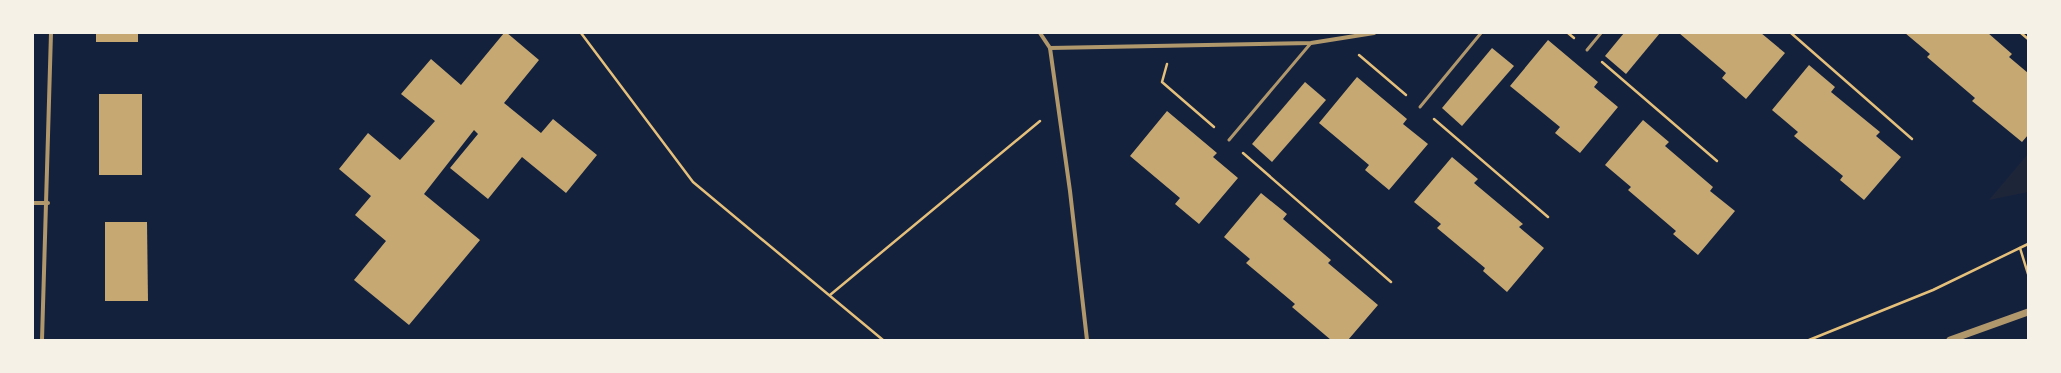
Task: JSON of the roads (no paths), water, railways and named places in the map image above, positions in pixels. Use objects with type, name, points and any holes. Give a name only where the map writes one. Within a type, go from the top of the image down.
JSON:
[{"type":"street","points":[[42,340],[48,203],[51,33]]},
{"type":"street","points":[[1040,33],[1050,48],[1087,340]]},
{"type":"street","points":[[1050,48],[1172,44],[1312,43],[1374,33]]},
{"type":"street","points":[[33,203],[48,203]]},
{"type":"street","points":[[1950,340],[2028,312]]},
{"type":"lane","points":[[1420,107],[1481,33]]},
{"type":"lane","points":[[1587,50],[1601,33]]},
{"type":"lane","points":[[1229,140],[1312,43]]}]
